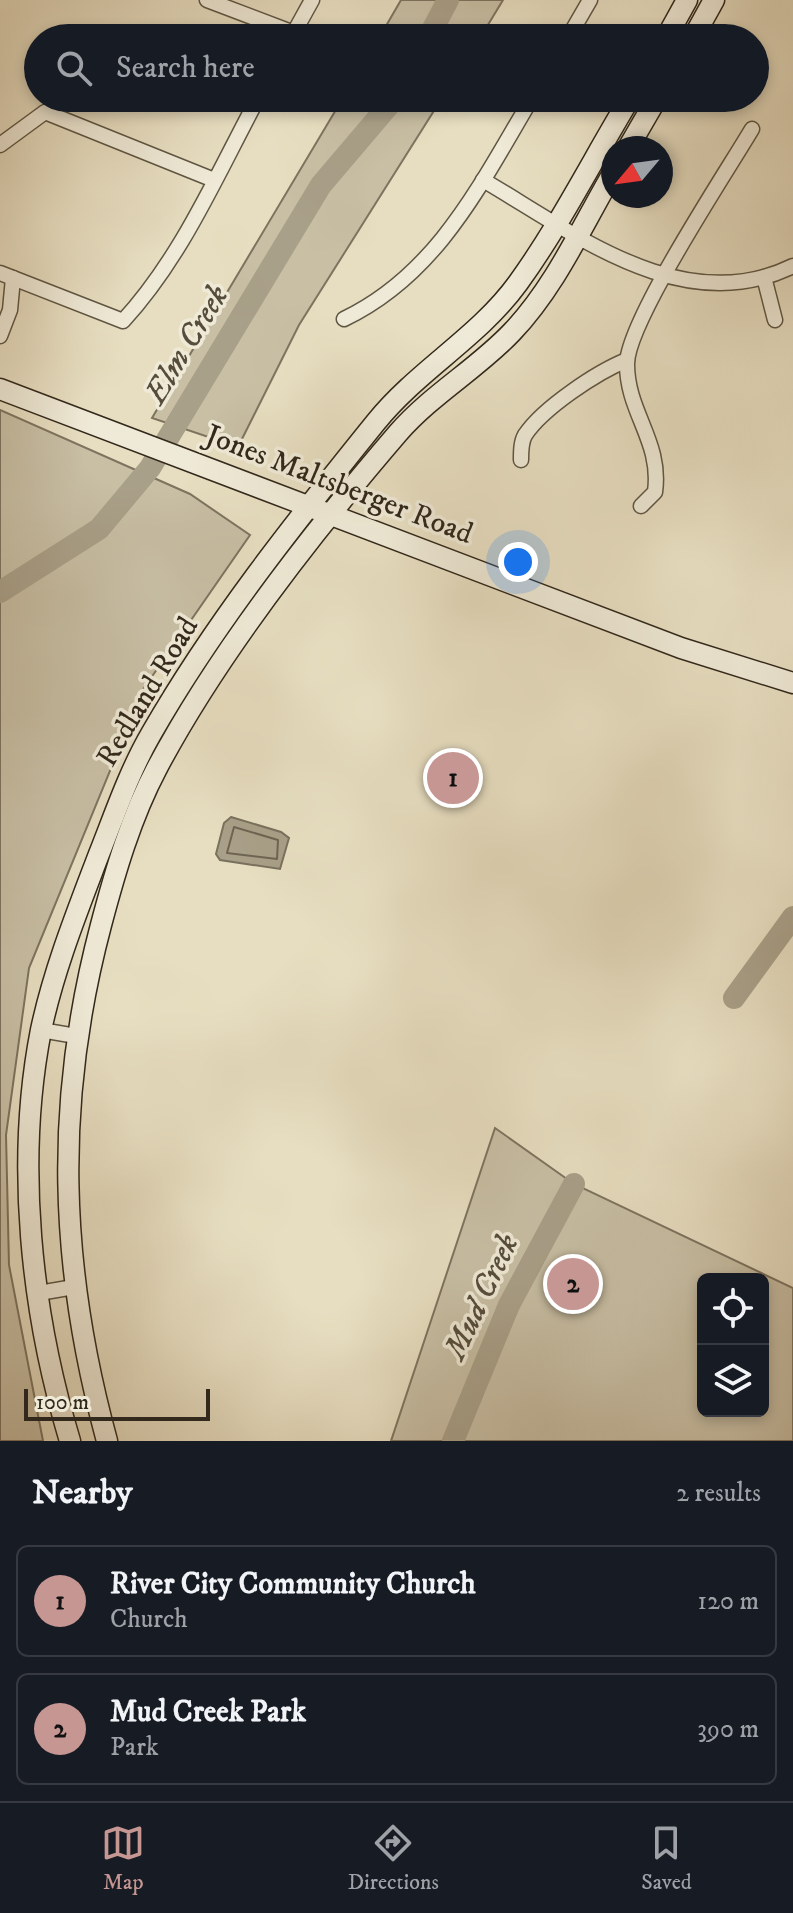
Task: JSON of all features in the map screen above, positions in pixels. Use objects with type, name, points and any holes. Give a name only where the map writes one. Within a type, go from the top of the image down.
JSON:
[{"type":"main road","points":[[674,24],[687,0]]},
{"type":"main road","points":[[701,24],[714,0]]},
{"type":"main road","name":"Redland Road","points":[[70,1441],[51,1364],[39,1293],[30,1186],[33,1095],[41,1030],[74,917],[134,766],[206,647],[386,411],[421,375],[472,333],[517,285],[622,112]]},
{"type":"main road","points":[[635,136],[649,112]]},
{"type":"main road","name":"Redland Road","points":[[107,1441],[74,1287],[66,1173],[76,1036],[115,872],[155,771],[197,697],[330,515],[420,409],[497,346],[538,299],[601,193]]},
{"type":"main road","name":"Jones Maltsberger Road","points":[[0,389],[692,652],[793,683]]},
{"type":"street","points":[[207,0],[264,24]]},
{"type":"street","points":[[299,24],[312,0]]},
{"type":"street","points":[[576,24],[590,0]]},
{"type":"street","points":[[0,145],[45,112],[214,180]]},
{"type":"street","points":[[6,276],[123,321],[161,274],[250,112]]},
{"type":"street","points":[[344,319],[381,299],[428,259],[457,224],[524,112]]},
{"type":"street","points":[[641,506],[655,492],[655,452],[627,391],[627,360],[632,340],[665,276],[752,129]]},
{"type":"street","points":[[483,180],[622,261],[665,276],[717,282],[764,277],[793,266]]},
{"type":"street","points":[[0,293],[6,276]]},
{"type":"street","points":[[0,336],[10,310],[6,276]]},
{"type":"street","points":[[764,277],[775,320]]},
{"type":"street","points":[[517,285],[538,299]]},
{"type":"street","points":[[521,460],[522,438],[532,426],[597,373],[627,360]]},
{"type":"street","points":[[41,1030],[76,1036]]},
{"type":"street","points":[[39,1293],[74,1287]]},
{"type":"shaded area","points":[[401,0],[503,0],[488,24],[387,24]]},
{"type":"shaded area","points":[[335,112],[433,112],[299,325],[238,447],[152,418]]},
{"type":"shaded area","points":[[0,410],[190,494],[250,535],[144,688],[29,968],[6,1135],[9,1265],[43,1441],[0,1441]]},
{"type":"shaded area","points":[[495,1128],[574,1184],[761,1273],[697,1273],[697,1417],[769,1417],[769,1277],[793,1288],[793,1441],[391,1441]]},
{"type":"water","points":[[231,817],[281,832],[289,838],[280,869],[220,860],[216,854],[224,823]]},
{"type":"waterway","name":"Elm Creek","points":[[435,24],[448,0]]},
{"type":"waterway","name":"Elm Creek","points":[[0,592],[99,529],[150,468],[321,185],[383,112]]},
{"type":"waterway","name":"Mud Creek","points":[[734,998],[793,917]]},
{"type":"waterway","name":"Mud Creek","points":[[453,1441],[509,1305],[574,1184]]},
{"type":"place","name":"River City Community Church","points":[[453,778]]},
{"type":"place","name":"Mud Creek Park","points":[[573,1284]]}]
